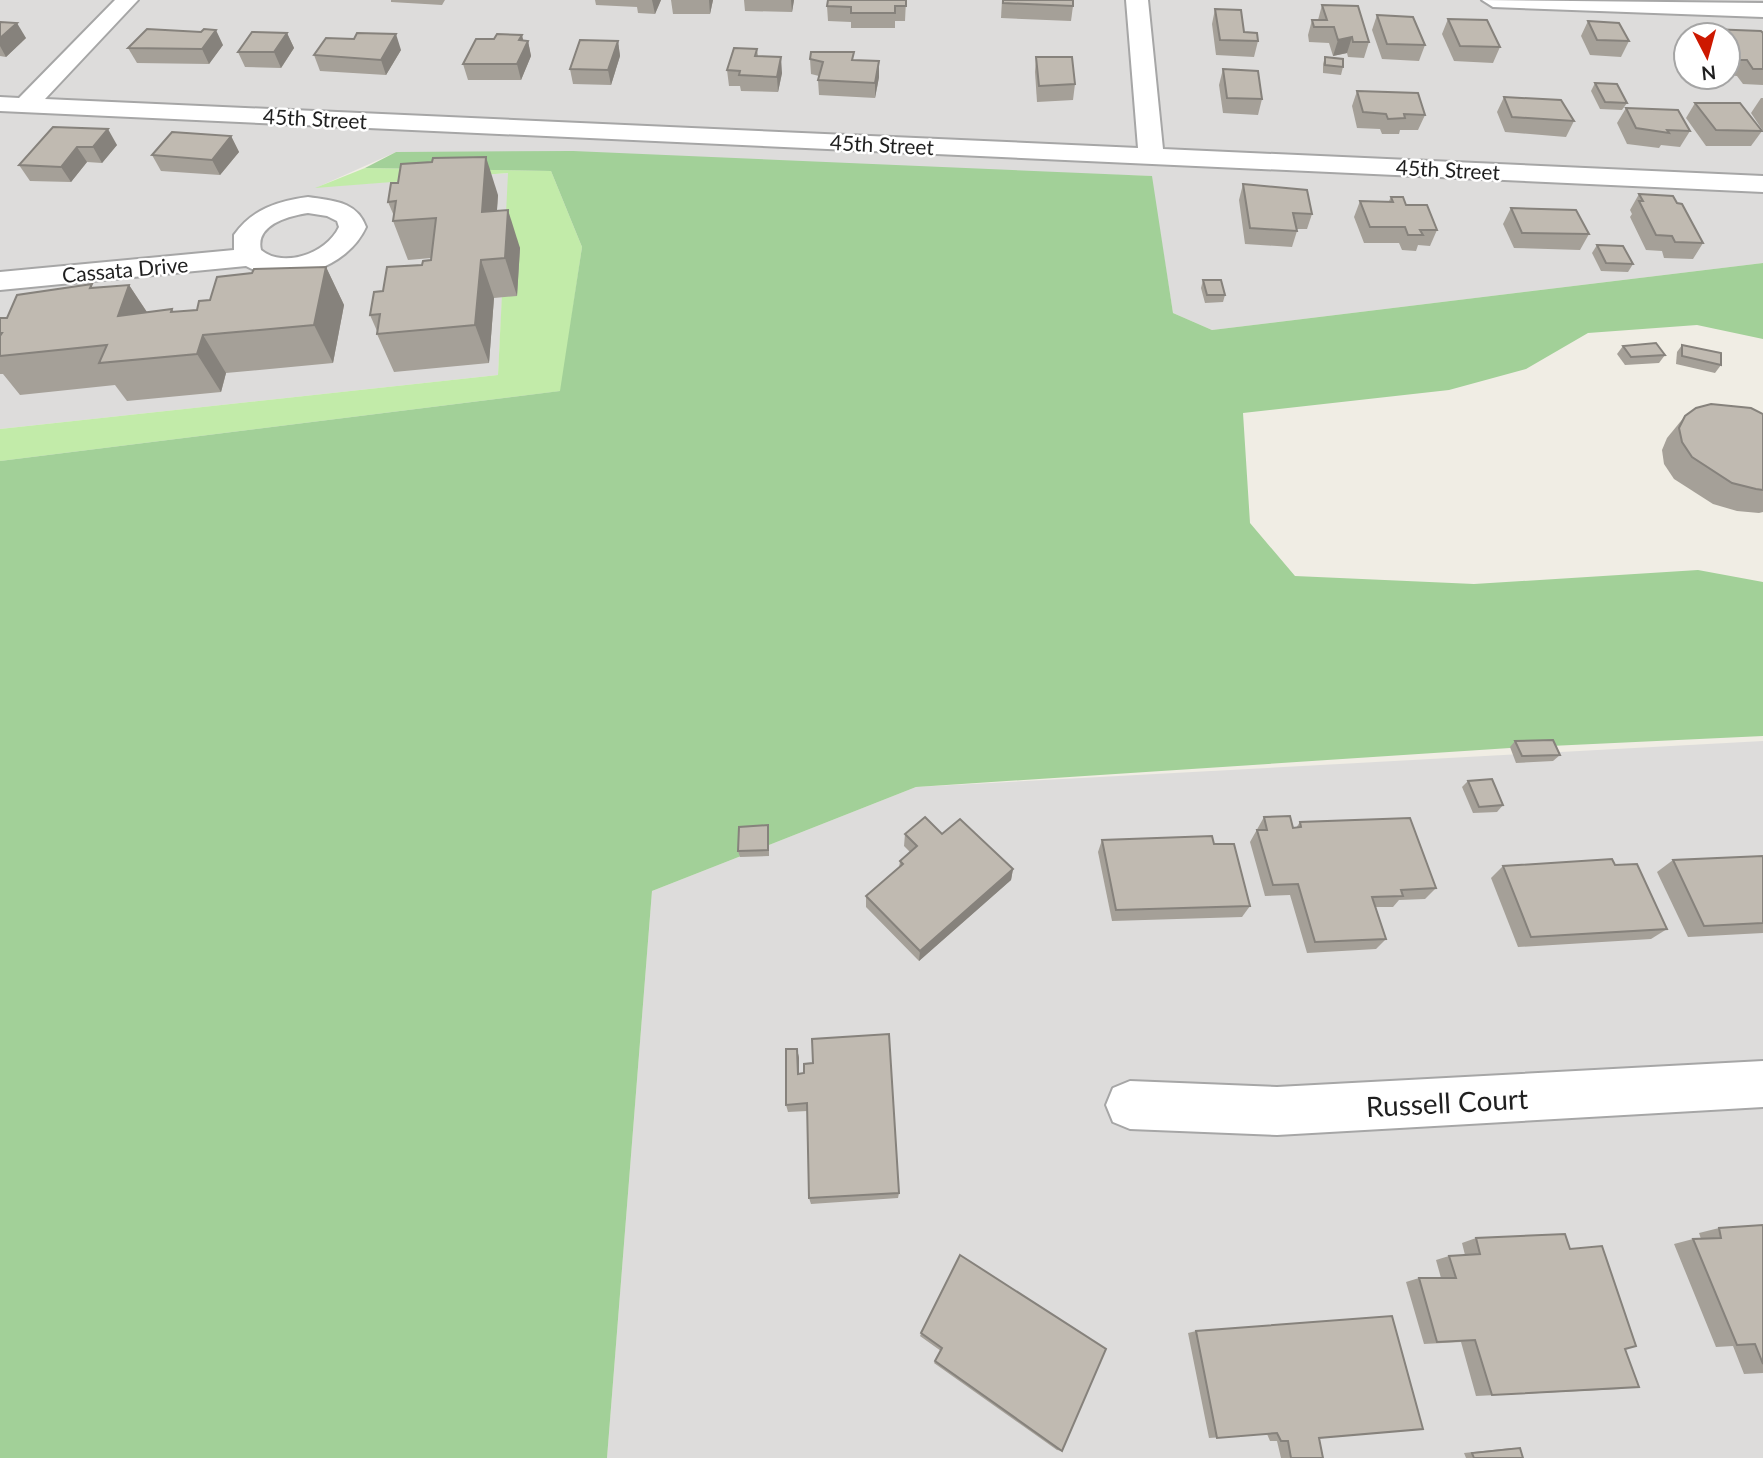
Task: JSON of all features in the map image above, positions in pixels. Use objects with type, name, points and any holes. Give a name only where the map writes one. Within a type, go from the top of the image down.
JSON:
[{"type":"street","points":[[12,105],[127,0]]},
{"type":"street","points":[[1137,0],[1151,156]]},
{"type":"street","points":[[1493,0],[1763,10]]},
{"type":"street","name":"45th Street","points":[[12,105],[1763,184]]},
{"type":"street","name":"Cassata Drive","points":[[0,281],[250,257]]},
{"type":"street","name":"Russell Court","points":[[1130,1105],[1277,1111],[1763,1084]]},
{"type":"shaded area","points":[[0,0],[1763,0],[1763,263],[1212,330],[1173,313],[1151,176],[396,152],[318,187],[509,173],[498,375],[0,429]]},
{"type":"shaded area","points":[[1763,741],[1763,1458],[607,1458],[652,891],[916,787]]},
{"type":"green space","points":[[573,151],[1152,176],[1173,313],[1212,330],[1763,263],[1763,339],[1697,325],[1588,333],[1526,369],[1449,390],[1243,413],[1250,523],[1295,576],[1474,584],[1698,570],[1763,582],[1763,736],[1510,748],[916,787],[652,891],[607,1458],[0,1458],[0,461],[560,391],[582,247],[551,171],[365,168],[396,152]]},
{"type":"green space","points":[[365,168],[551,171],[582,247],[561,391],[0,461],[0,429],[498,375],[508,173],[315,188]]},
{"type":"building","points":[[828,0],[906,0],[906,6],[895,6],[895,13],[851,13],[851,7],[827,6]]},
{"type":"building","points":[[1003,0],[1073,0],[1073,6],[1003,3]]},
{"type":"building","points":[[1322,5],[1358,6],[1369,42],[1353,42],[1352,37],[1338,40],[1334,27],[1314,27],[1312,20],[1327,20]]},
{"type":"building","points":[[1215,9],[1241,10],[1244,32],[1257,33],[1258,41],[1220,40]]},
{"type":"building","points":[[1377,15],[1413,17],[1425,45],[1387,44]]},
{"type":"building","points":[[1448,19],[1487,20],[1500,47],[1460,46]]},
{"type":"building","points":[[1588,21],[1619,23],[1629,41],[1597,40]]},
{"type":"building","points":[[0,22],[17,23],[0,38]]},
{"type":"building","points":[[147,29],[201,32],[204,29],[216,30],[202,49],[128,48]]},
{"type":"building","points":[[1742,30],[1761,31],[1763,69],[1753,69],[1747,60],[1742,60]]},
{"type":"building","points":[[252,32],[287,33],[274,52],[238,52]]},
{"type":"building","points":[[357,33],[396,34],[381,60],[314,55],[326,38],[354,39]]},
{"type":"building","points":[[497,34],[522,35],[519,40],[528,41],[517,64],[463,64],[476,39],[494,39]]},
{"type":"building","points":[[580,40],[618,41],[608,70],[570,69]]},
{"type":"building","points":[[734,48],[757,49],[755,56],[781,57],[777,77],[739,75],[740,71],[727,70]]},
{"type":"building","points":[[811,52],[854,52],[852,60],[879,61],[875,83],[818,80],[823,62],[810,59]]},
{"type":"building","points":[[1036,57],[1072,57],[1075,84],[1039,86]]},
{"type":"building","points":[[1325,57],[1343,59],[1343,67],[1325,65]]},
{"type":"building","points":[[1223,69],[1258,71],[1262,99],[1227,98]]},
{"type":"building","points":[[1595,83],[1617,84],[1627,103],[1605,102]]},
{"type":"building","points":[[1357,91],[1418,93],[1425,115],[1404,114],[1405,118],[1388,119],[1386,114],[1363,112]]},
{"type":"building","points":[[1504,97],[1561,100],[1574,121],[1512,117]]},
{"type":"building","points":[[1695,103],[1740,103],[1762,131],[1716,130]]},
{"type":"building","points":[[1626,108],[1678,110],[1690,131],[1667,130],[1669,133],[1636,128]]},
{"type":"building","points":[[53,127],[108,129],[93,147],[77,147],[61,167],[19,165]]},
{"type":"building","points":[[172,132],[231,136],[212,160],[152,155]]},
{"type":"building","points":[[486,157],[482,212],[508,210],[505,258],[481,260],[475,325],[377,334],[380,314],[370,315],[374,292],[383,291],[387,267],[422,265],[423,261],[431,260],[436,218],[393,221],[396,201],[388,202],[391,183],[398,183],[401,164],[432,162],[433,158]]},
{"type":"building","points":[[1243,184],[1307,190],[1312,214],[1293,213],[1297,231],[1250,228]]},
{"type":"building","points":[[1639,194],[1673,196],[1677,203],[1682,204],[1703,243],[1675,242],[1672,236],[1656,235],[1639,201],[1643,201]]},
{"type":"building","points":[[1391,197],[1403,197],[1406,205],[1427,205],[1437,230],[1420,230],[1423,235],[1408,235],[1405,227],[1370,227],[1360,201],[1393,202]]},
{"type":"building","points":[[1511,208],[1576,210],[1589,234],[1522,233]]},
{"type":"building","points":[[1597,245],[1623,246],[1633,264],[1606,263]]},
{"type":"building","points":[[326,267],[314,325],[203,335],[197,354],[99,363],[107,345],[0,356],[0,318],[7,318],[17,295],[92,284],[90,288],[129,285],[118,316],[172,309],[171,312],[197,310],[199,301],[210,300],[217,277],[252,273],[254,269]]},
{"type":"building","points":[[1203,280],[1221,280],[1225,295],[1207,295]]},
{"type":"building","points":[[1656,343],[1665,355],[1631,357],[1623,346]]},
{"type":"building","points":[[1682,345],[1721,353],[1721,365],[1682,356]]},
{"type":"building","points":[[1711,404],[1751,408],[1763,414],[1763,490],[1732,483],[1692,457],[1682,442],[1679,428],[1685,416],[1696,408]]},
{"type":"building","points":[[1553,740],[1560,755],[1522,756],[1515,741]]},
{"type":"building","points":[[1492,779],[1503,805],[1479,807],[1468,781]]},
{"type":"building","points":[[1290,816],[1293,828],[1301,827],[1300,822],[1410,818],[1436,888],[1401,890],[1403,896],[1372,897],[1386,939],[1315,942],[1298,884],[1273,885],[1257,830],[1267,830],[1264,817]]},
{"type":"building","points":[[925,817],[942,834],[960,819],[1013,869],[920,951],[866,896],[903,864],[900,861],[917,846],[905,834]]},
{"type":"building","points":[[768,825],[768,850],[738,851],[739,827]]},
{"type":"building","points":[[1212,836],[1214,844],[1234,844],[1250,906],[1116,910],[1102,840]]},
{"type":"building","points":[[1763,856],[1763,923],[1704,926],[1673,860]]},
{"type":"building","points":[[1612,859],[1615,865],[1637,864],[1667,929],[1531,937],[1503,866]]},
{"type":"building","points":[[889,1034],[899,1193],[809,1198],[807,1103],[786,1105],[786,1049],[797,1049],[798,1074],[804,1073],[804,1064],[813,1063],[812,1039]]},
{"type":"building","points":[[1763,1225],[1763,1364],[1755,1344],[1737,1345],[1693,1239],[1721,1238],[1719,1228]]},
{"type":"building","points":[[1565,1234],[1570,1249],[1602,1246],[1636,1346],[1625,1349],[1639,1387],[1492,1395],[1475,1340],[1437,1342],[1419,1278],[1456,1278],[1449,1256],[1480,1254],[1476,1238]]},
{"type":"building","points":[[960,1255],[1106,1349],[1062,1451],[935,1361],[942,1348],[921,1333]]},
{"type":"building","points":[[1392,1316],[1423,1429],[1319,1438],[1323,1458],[1291,1458],[1288,1441],[1281,1441],[1277,1433],[1217,1438],[1196,1331]]},
{"type":"building","points":[[1520,1448],[1523,1458],[1474,1458],[1472,1453]]}]
